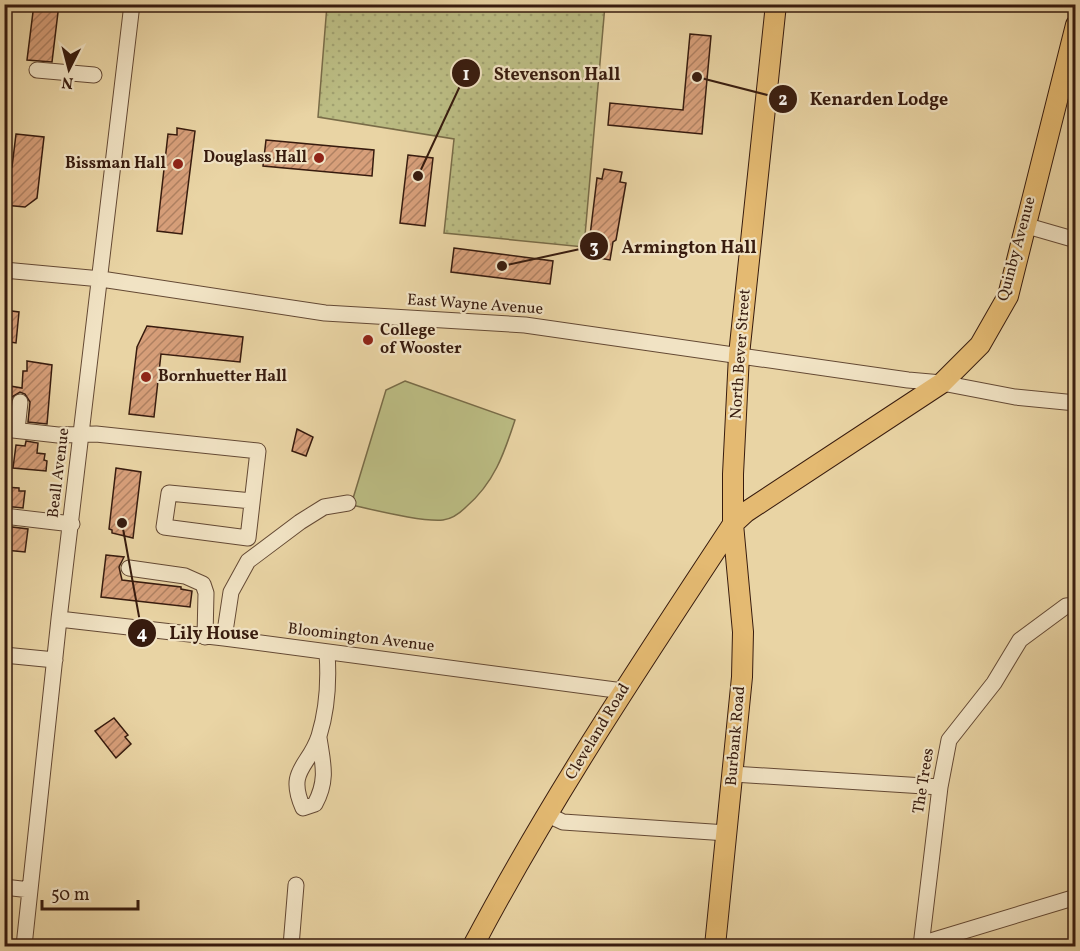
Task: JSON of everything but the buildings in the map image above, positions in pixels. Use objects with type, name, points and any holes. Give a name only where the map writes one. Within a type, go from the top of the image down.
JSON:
[{"type":"main road","name":"North Bever Street","points":[[733,524],[739,355],[776,4]]},
{"type":"main road","name":"Quinby Avenue","points":[[733,524],[746,512],[942,383],[981,345],[1008,296],[1024,225],[1076,26]]},
{"type":"main road","name":"Cleveland Road","points":[[473,946],[504,888],[623,691],[733,524]]},
{"type":"main road","name":"Burbank Road","points":[[715,946],[742,677],[742,632],[733,524]]},
{"type":"street","name":"Beall Avenue","points":[[24,946],[59,619],[132,4]]},
{"type":"street","points":[[37,70],[94,75]]},
{"type":"street","points":[[1024,225],[1076,240]]},
{"type":"street","name":"East Wayne Avenue","points":[[4,270],[100,279],[325,313],[525,325],[942,383],[1015,397],[1076,403]]},
{"type":"street","points":[[20,402],[11,430],[58,435],[96,434],[258,451],[248,538],[164,527],[169,493],[252,501]]},
{"type":"street","points":[[224,638],[231,592],[248,561],[324,507],[348,503]]},
{"type":"street","points":[[4,516],[72,524]]},
{"type":"street","points":[[129,568],[185,576],[203,584],[206,601],[205,637]]},
{"type":"street","name":"The Trees","points":[[1076,605],[1066,606],[1020,640],[994,683],[949,740],[940,787],[921,945],[1076,897]]},
{"type":"street","name":"Bloomington Avenue","points":[[59,619],[224,638],[623,691]]},
{"type":"street","points":[[319,738],[325,774],[322,792],[315,804],[303,808],[297,794],[297,781],[300,769],[319,738],[325,710],[327,653]]},
{"type":"street","points":[[4,655],[55,660]]},
{"type":"street","points":[[733,774],[940,787]]},
{"type":"street","points":[[548,815],[563,822],[727,833]]},
{"type":"street","points":[[291,946],[296,885]]},
{"type":"street","points":[[4,887],[30,890]]},
{"type":"green space","points":[[327,5],[605,5],[584,247],[444,233],[454,139],[318,117]]},
{"type":"green space","points":[[405,381],[515,420],[491,478],[476,498],[461,512],[449,519],[423,519],[351,505],[386,390]]},
{"type":"place","name":"Kenarden Lodge","points":[[697,77]]},
{"type":"place","name":"Douglass Hall","points":[[319,158]]},
{"type":"place","name":"Bissman Hall","points":[[178,164]]},
{"type":"place","name":"Stevenson Hall","points":[[418,176]]},
{"type":"place","name":"Armington Hall","points":[[502,266]]},
{"type":"place","name":"College of Wooster","points":[[368,340]]},
{"type":"place","name":"Bornhuetter Hall","points":[[146,377]]},
{"type":"place","name":"Lily House","points":[[122,523]]}]
